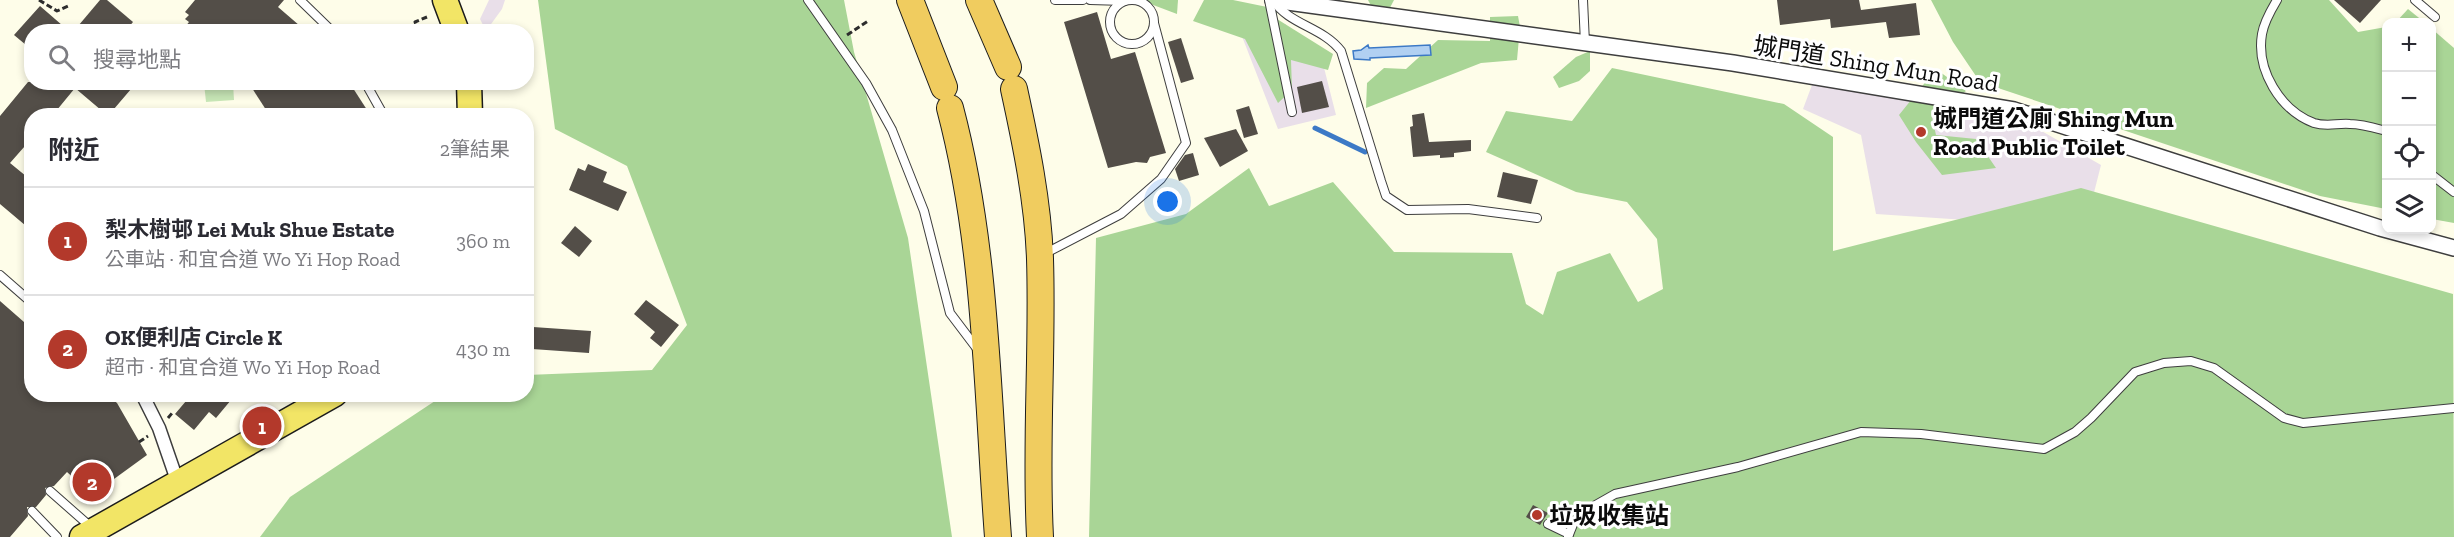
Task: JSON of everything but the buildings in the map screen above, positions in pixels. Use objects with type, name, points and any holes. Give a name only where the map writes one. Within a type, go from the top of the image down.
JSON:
[{"type":"highway","points":[[910,0],[947,98],[971,213],[987,362],[998,537]]},
{"type":"highway","points":[[979,0],[1011,78],[1026,142],[1040,256],[1037,458],[1040,537]]},
{"type":"main road","points":[[445,0],[454,24]]},
{"type":"main road","points":[[469,90],[470,108]]},
{"type":"main road","points":[[88,533],[321,402]]},
{"type":"street","name":"城門道 Shing Mun Road","points":[[1272,0],[1733,63],[2014,110],[2380,228],[2454,248]]},
{"type":"street","points":[[146,402],[159,428],[178,483]]},
{"type":"lane","points":[[300,0],[325,24]]},
{"type":"lane","points":[[808,0],[866,83],[892,130],[924,211],[950,313],[987,362]]},
{"type":"lane","points":[[1055,0],[1083,0]]},
{"type":"lane","points":[[1040,256],[1121,214],[1161,178],[1186,143],[1150,10],[1139,1],[1090,0]]},
{"type":"lane","points":[[1272,0],[1292,112]]},
{"type":"lane","points":[[1272,0],[1285,14],[1327,38],[1341,51],[1386,196],[1395,204],[1407,210],[1468,209],[1537,218]]},
{"type":"lane","points":[[1583,0],[1585,43]]},
{"type":"lane","points":[[2277,0],[2262,34],[2263,61],[2270,81],[2286,106],[2313,122],[2326,126],[2350,124],[2382,130]]},
{"type":"lane","points":[[2415,0],[2435,17]]},
{"type":"lane","points":[[1125,1],[1114,10],[1109,23],[1111,31],[1121,42],[1136,44],[1143,42],[1154,23]]},
{"type":"lane","points":[[369,90],[380,108]]},
{"type":"lane","points":[[2436,178],[2454,192]]},
{"type":"lane","points":[[0,275],[24,296]]},
{"type":"lane","points":[[1548,524],[1568,536],[1574,522],[1585,511],[1615,494],[1738,467],[1861,432],[1922,434],[2044,449],[2075,432],[2135,372],[2164,363],[2191,361],[2214,368],[2284,418],[2303,423],[2454,408]]},
{"type":"lane","points":[[50,491],[88,533]]},
{"type":"lane","points":[[32,511],[57,537]]},
{"type":"path","points":[[39,0],[57,11],[68,6]]},
{"type":"path","points":[[416,24],[415,22],[427,17]]},
{"type":"path","points":[[838,42],[854,28],[868,21]]},
{"type":"shaded area","points":[[489,0],[505,0],[502,9],[491,24],[482,24],[480,19]]},
{"type":"shaded area","points":[[1236,21],[1286,24],[1286,31],[1319,48],[1336,115],[1278,129]]},
{"type":"shaded area","points":[[1812,85],[2017,117],[2101,165],[2085,228],[1876,214],[1861,135],[1803,109]]},
{"type":"green space","points":[[538,0],[844,0],[854,52],[908,238],[952,537],[260,537],[290,497],[433,402],[534,402],[534,375],[652,370],[687,325],[627,166],[555,129]]},
{"type":"green space","points":[[1140,0],[1178,0],[1177,14]]},
{"type":"green space","points":[[1204,0],[1233,0],[1277,9],[1277,19],[1333,54],[1328,70],[1291,60],[1292,90],[1278,103],[1245,39],[1193,21]]},
{"type":"green space","points":[[1368,0],[1394,0],[1381,25]]},
{"type":"green space","points":[[1931,0],[2329,0],[2358,32],[2382,28],[2382,208],[2320,196],[1980,82],[1953,42]]},
{"type":"green space","points":[[2408,9],[2419,18],[2400,18]]},
{"type":"green space","points":[[1518,16],[1520,27],[1517,60],[1481,63],[1366,108],[1367,83],[1384,68],[1406,69],[1438,40],[1490,41],[1490,17]]},
{"type":"green space","points":[[2436,32],[2454,48],[2454,223],[2436,220]]},
{"type":"green space","points":[[1590,51],[1590,71],[1579,81],[1559,88],[1553,77],[1576,57]]},
{"type":"green space","points":[[1612,68],[1784,104],[1833,137],[1833,251],[2081,188],[2453,294],[2454,537],[1089,537],[1096,238],[1186,214],[1249,168],[1269,206],[1333,182],[1394,252],[1512,253],[1526,304],[1543,315],[1557,272],[1610,253],[1638,302],[1663,289],[1657,239],[1627,202],[1576,192],[1486,152],[1506,111],[1572,121]]},
{"type":"green space","points":[[1936,69],[1966,91],[1932,117],[1936,135],[1976,139],[1996,168],[1942,175],[1916,142],[1899,115]]},
{"type":"green space","points":[[205,90],[233,90],[234,100],[206,102]]},
{"type":"water","points":[[1368,45],[1369,48],[1430,45],[1431,55],[1370,58],[1370,60],[1354,59],[1353,51],[1361,50]]},
{"type":"waterway","points":[[1315,128],[1365,152]]},
{"type":"place","name":"城門道公廁 Shing Mun Road Public Toilet","points":[[1921,132]]},
{"type":"place","name":"梨木樹邨 Lei Muk Shue Estate","points":[[262,426]]},
{"type":"place","name":"OK便利店 Circle K","points":[[92,482]]},
{"type":"place","name":"垃圾收集站","points":[[1537,515]]}]
